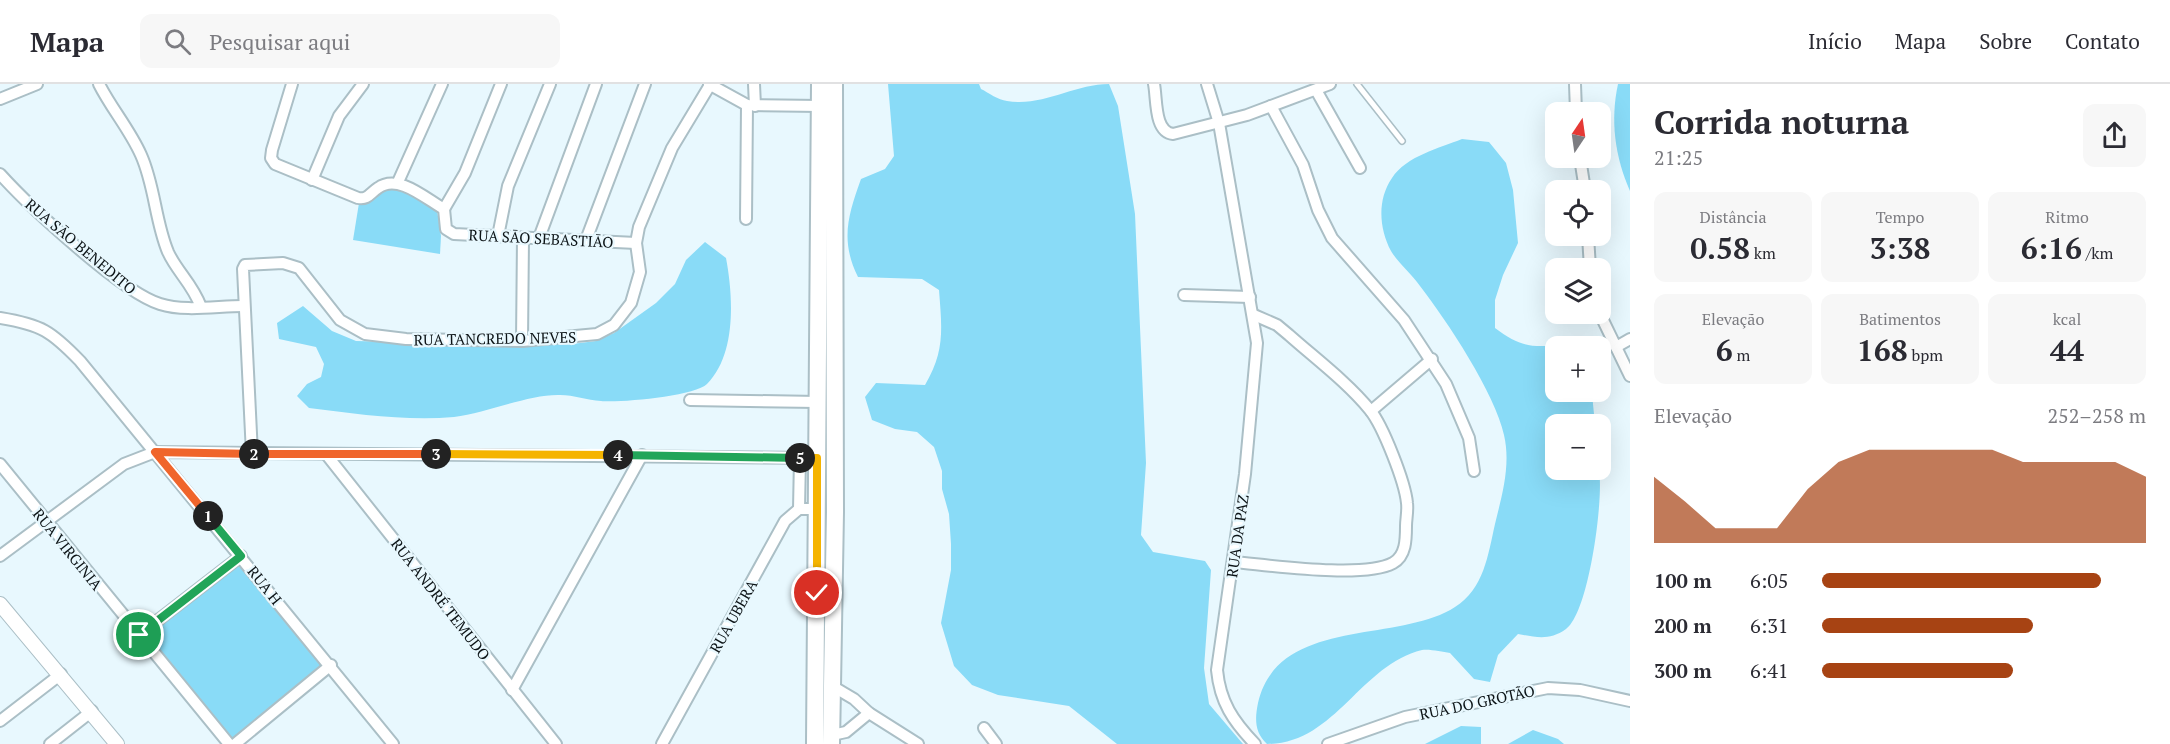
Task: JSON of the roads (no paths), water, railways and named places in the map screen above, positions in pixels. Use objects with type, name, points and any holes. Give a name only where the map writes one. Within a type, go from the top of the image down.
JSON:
[{"type":"main road","points":[[815,744],[818,509],[808,458],[818,402],[820,84]]},
{"type":"main road","points":[[832,740],[836,255],[834,84]]},
{"type":"main road","points":[[0,604],[92,711],[117,744]]},
{"type":"street","points":[[0,99],[37,84]]},
{"type":"street","points":[[99,84],[141,155],[154,191],[161,231],[169,254],[194,288],[201,307]]},
{"type":"street","points":[[292,84],[271,155],[275,164],[358,198],[370,195],[385,184],[398,182],[444,209],[465,173],[501,84]]},
{"type":"street","points":[[312,180],[339,116],[363,84]]},
{"type":"street","points":[[398,182],[442,84]]},
{"type":"street","points":[[498,236],[508,186],[550,84]]},
{"type":"street","points":[[539,238],[596,84]]},
{"type":"street","points":[[586,240],[645,84]]},
{"type":"street","points":[[709,84],[751,105],[820,106]]},
{"type":"street","name":"RUA TANCREDO NEVES","points":[[243,306],[243,269],[250,263],[292,265],[304,273],[332,310],[354,330],[376,337],[522,341],[585,337],[597,334],[614,325],[624,314],[638,283],[640,259],[636,243],[639,227],[672,148],[709,84]]},
{"type":"street","points":[[746,219],[754,84]]},
{"type":"street","points":[[1154,84],[1163,131],[1173,134],[1219,123],[1330,84]]},
{"type":"street","name":"RUA DA PAZ","points":[[1208,84],[1219,123],[1254,315],[1256,367],[1233,562],[1218,650],[1218,687],[1223,702],[1232,717],[1255,744]]},
{"type":"street","points":[[1575,84],[1576,102]]},
{"type":"street","points":[[1316,90],[1360,168]]},
{"type":"street","points":[[1271,106],[1303,165],[1318,210],[1332,238],[1404,320],[1432,359],[1456,405],[1469,438],[1474,471]]},
{"type":"street","name":"RUA SĀO BENEDITO","points":[[0,174],[41,214],[141,297],[162,305],[243,306]]},
{"type":"street","name":"RUA SĀO SEBASTIĀO","points":[[444,209],[445,225],[449,233],[636,243]]},
{"type":"street","points":[[522,341],[523,238]]},
{"type":"street","points":[[1184,295],[1250,297]]},
{"type":"street","points":[[243,306],[252,454]]},
{"type":"street","points":[[1233,562],[1350,569],[1383,567],[1393,563],[1402,555],[1407,503],[1398,469],[1371,411],[1289,335],[1277,326],[1254,315]]},
{"type":"street","name":"RUA H","points":[[0,318],[28,323],[52,333],[80,361],[331,665],[393,744]]},
{"type":"street","points":[[1605,324],[1630,376]]},
{"type":"street","points":[[1616,347],[1630,339]]},
{"type":"street","points":[[1371,411],[1432,359]]},
{"type":"street","points":[[690,400],[818,402]]},
{"type":"street","points":[[0,556],[124,464],[155,452],[808,458],[799,509],[818,509]]},
{"type":"street","name":"RUA ANDRÉ TEMUDO","points":[[326,454],[556,744]]},
{"type":"street","points":[[512,690],[642,455]]},
{"type":"street","name":"RUA VIRGINIA","points":[[0,464],[229,744]]},
{"type":"street","name":"RUA UBERA","points":[[662,744],[785,521],[799,509]]},
{"type":"street","points":[[139,635],[241,556]]},
{"type":"street","points":[[235,744],[331,665]]},
{"type":"street","points":[[0,721],[61,674]]},
{"type":"street","points":[[832,686],[918,744]]},
{"type":"street","name":"RUA DO GROTÃO","points":[[1328,744],[1405,717],[1530,690],[1548,688],[1580,690],[1630,701]]},
{"type":"street","points":[[50,744],[92,711]]},
{"type":"street","points":[[832,740],[869,713]]},
{"type":"street","points":[[984,728],[996,744]]},
{"type":"lane","points":[[1357,84],[1402,141]]}]
